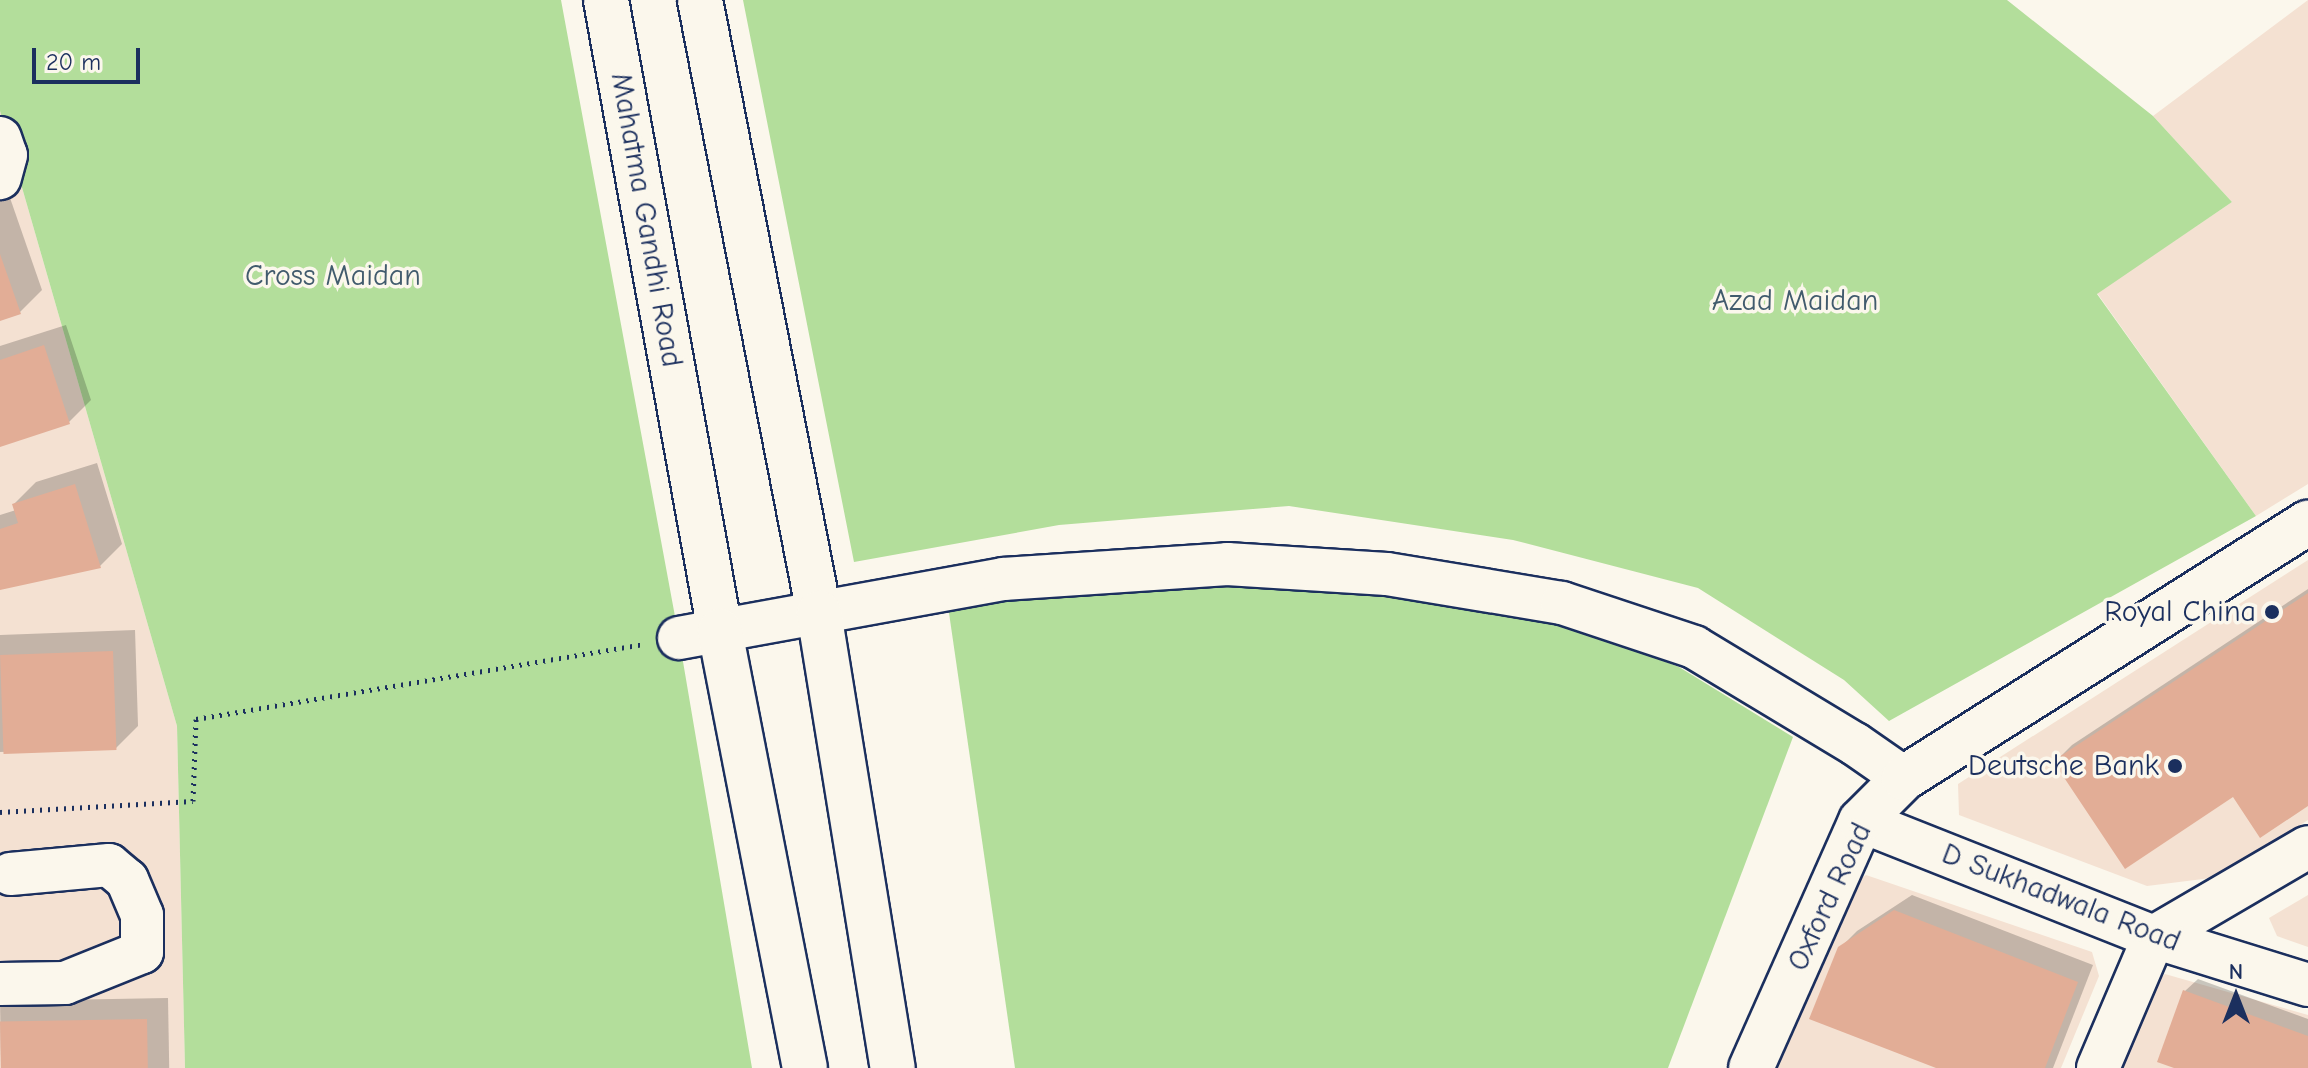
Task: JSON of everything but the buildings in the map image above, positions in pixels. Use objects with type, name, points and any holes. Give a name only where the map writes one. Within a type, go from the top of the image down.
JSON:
[{"type":"main road","name":"Mahatma Gandhi Road","points":[[606,0],[686,439],[700,634],[805,1068]]},
{"type":"main road","points":[[700,0],[819,613],[893,1068]]},
{"type":"main road","name":"Oxford Road","points":[[1751,1068],[1861,821],[1904,778],[2308,523]]},
{"type":"street","points":[[0,138],[6,166],[0,178]]},
{"type":"street","points":[[700,634],[1003,579],[1227,564],[1387,574],[1562,603],[1694,647],[1855,744],[1904,778]]},
{"type":"street","name":"D Sukhadwala Road","points":[[1861,821],[2154,937],[2308,985]]},
{"type":"street","points":[[2098,1068],[2154,937],[2308,847]]},
{"type":"street","points":[[0,984],[65,983],[142,952],[142,915],[127,880],[109,865],[10,874]]},
{"type":"path","points":[[0,812],[193,801],[196,719],[700,634]]},
{"type":"shaded area","points":[[2308,0],[2308,484],[2256,516],[2097,293],[2232,202],[2153,116]]},
{"type":"shaded area","points":[[0,111],[177,726],[185,1068],[0,1068]]},
{"type":"shaded area","points":[[2308,560],[2308,820],[2219,877],[2147,886],[1959,815],[1958,784]]},
{"type":"shaded area","points":[[1866,875],[2092,952],[2099,976],[2061,1068],[1775,1068],[1847,888]]},
{"type":"shaded area","points":[[2308,895],[2308,947],[2277,936],[2269,918]]},
{"type":"shaded area","points":[[2165,974],[2308,1015],[2308,1068],[2119,1068],[2151,987]]},
{"type":"green space","name":"Cross Maidan","points":[[0,0],[561,0],[679,638],[752,1068],[185,1068],[177,726],[0,111]]},
{"type":"green space","name":"Azad Maidan","points":[[743,0],[2007,0],[2153,116],[2232,202],[2097,294],[2256,516],[1889,721],[1844,680],[1698,588],[1513,540],[1289,506],[1059,525],[854,562]]},
{"type":"green space","points":[[1229,586],[1383,594],[1555,619],[1679,667],[1793,737],[1668,1068],[1015,1068],[948,606],[1004,596]]},
{"type":"place","name":"Royal China","points":[[2272,612]]},
{"type":"place","name":"Deutsche Bank","points":[[2175,766]]}]
